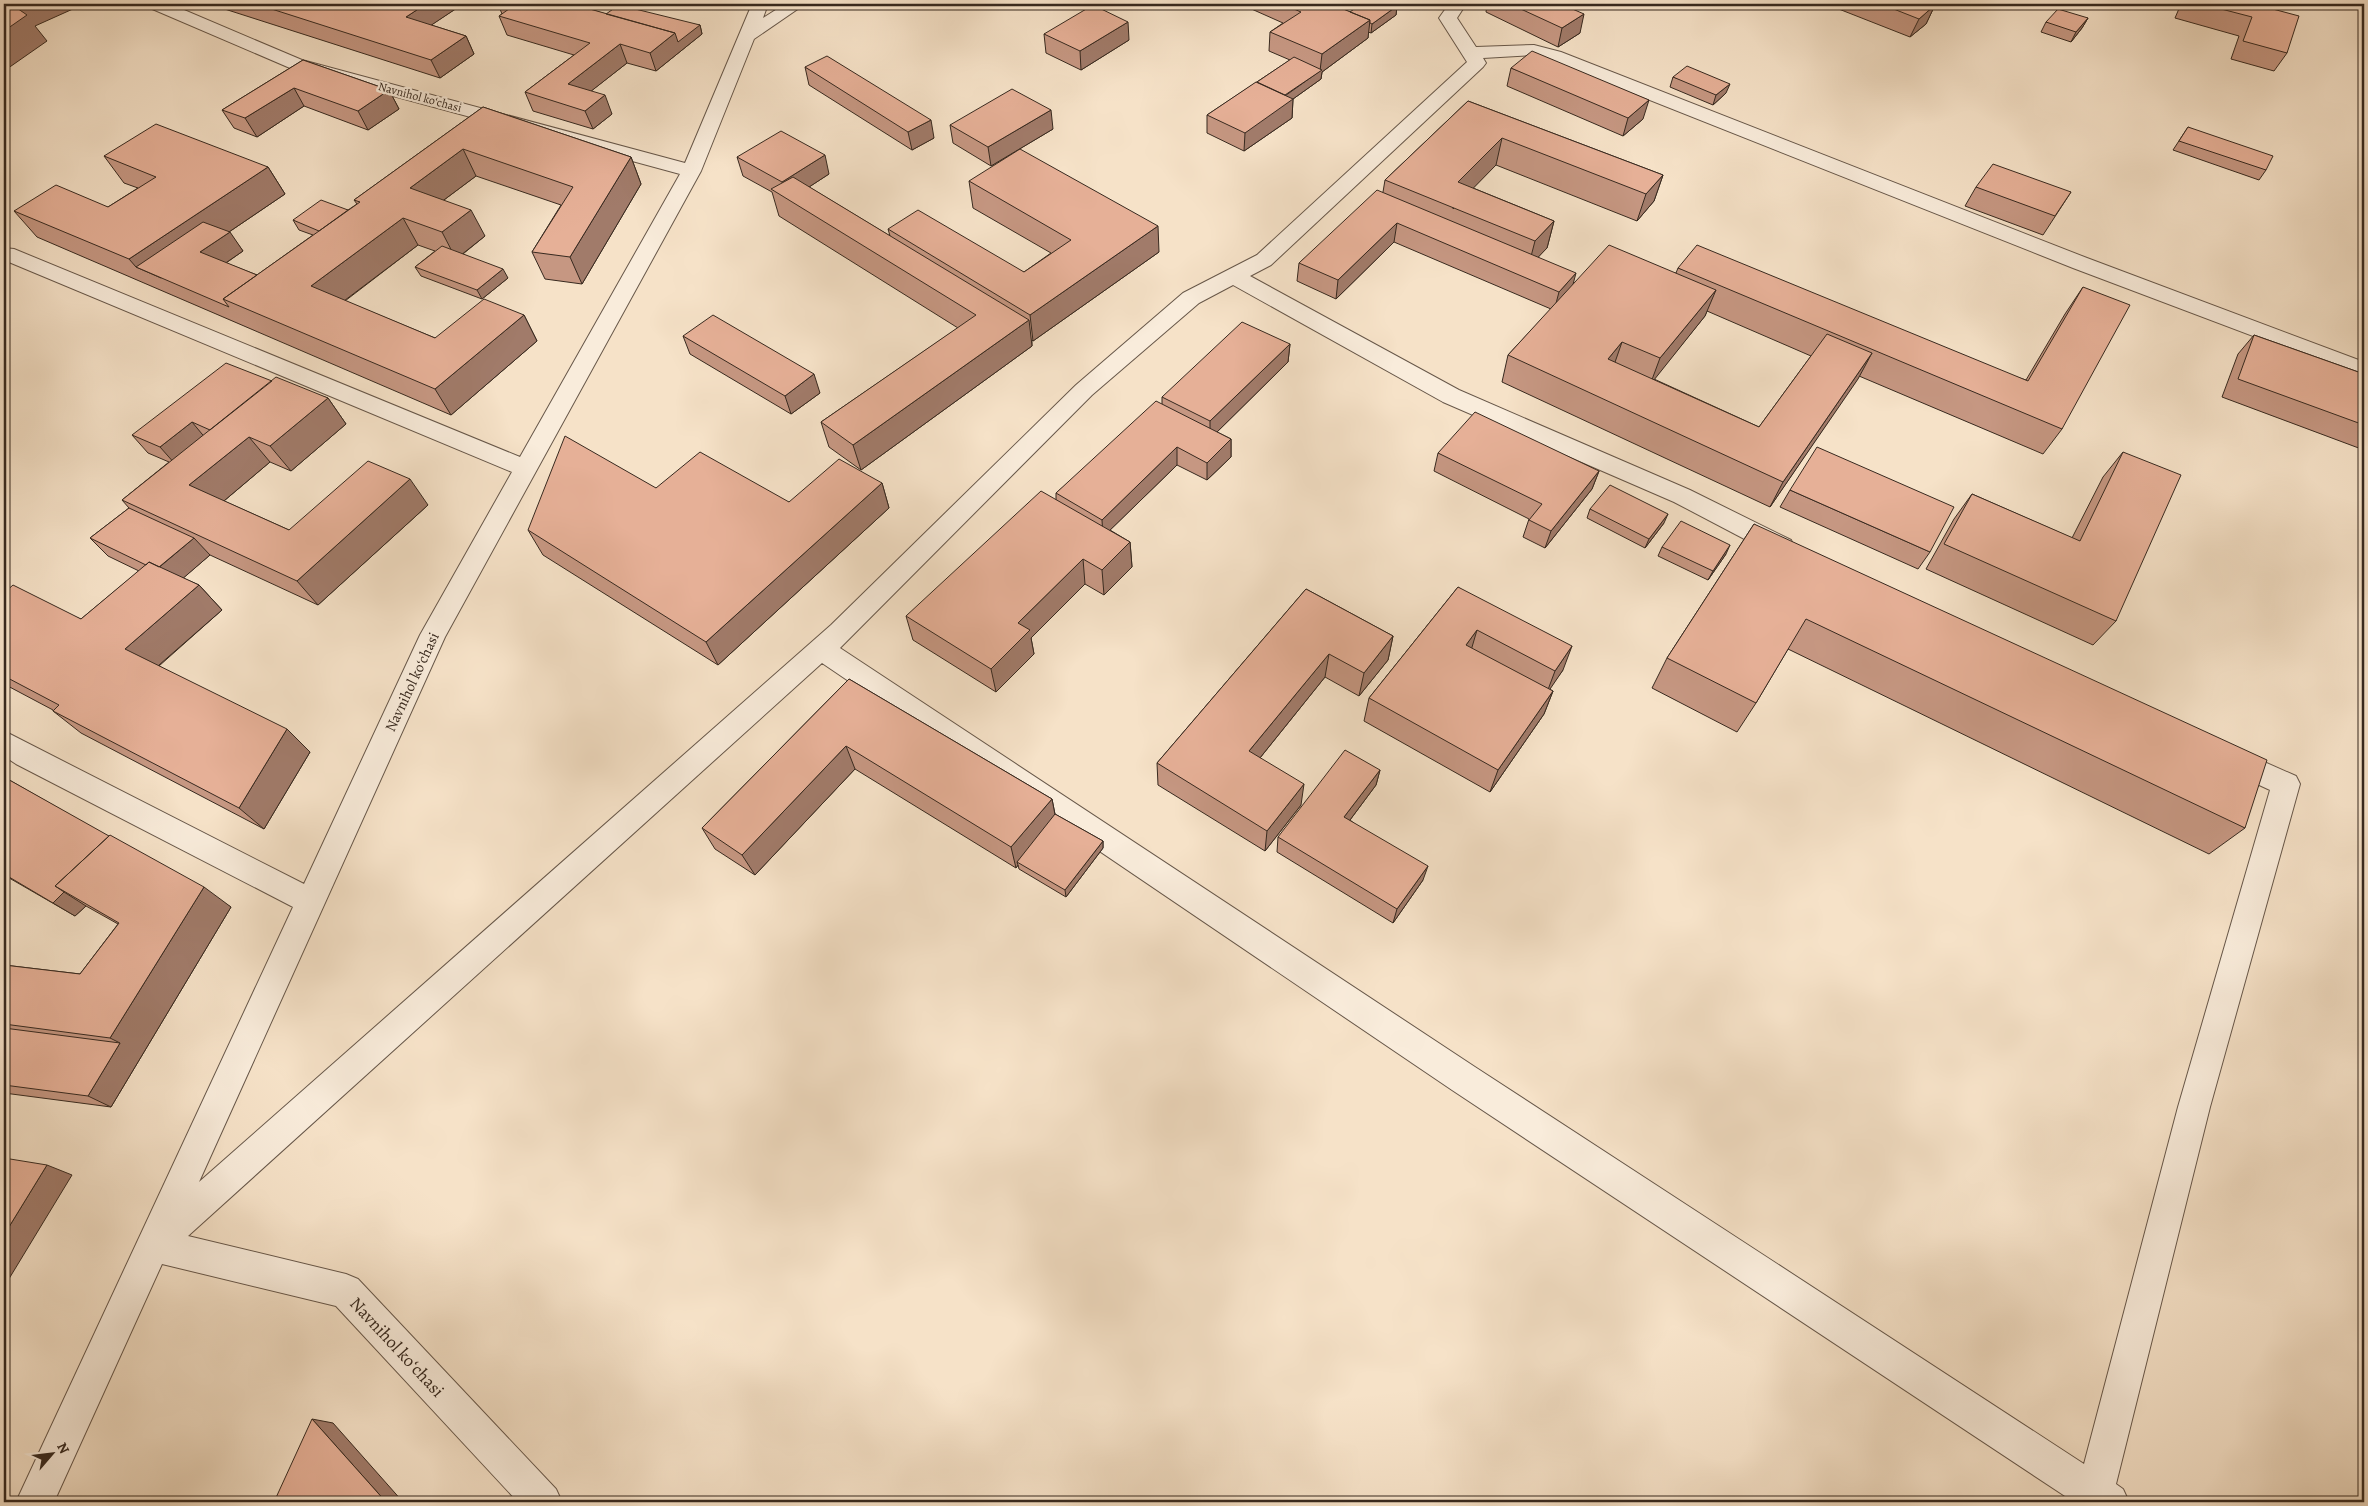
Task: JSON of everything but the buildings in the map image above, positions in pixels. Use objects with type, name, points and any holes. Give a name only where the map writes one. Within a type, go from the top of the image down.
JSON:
[{"type":"street","name":"Navnihol koʻchasi","points":[[156,4],[296,64],[608,147],[691,172]]},
{"type":"street","name":"Navnihol koʻchasi","points":[[35,1502],[433,635],[691,172],[760,4]]},
{"type":"street","points":[[747,36],[796,4]]},
{"type":"street","points":[[153,1245],[821,649],[1084,390],[1191,298],[1264,260],[1477,63],[1448,18],[1457,4]]},
{"type":"street","points":[[1470,53],[1534,50],[1555,56],[2080,263],[2364,370]]},
{"type":"street","points":[[7,254],[525,468]]},
{"type":"street","points":[[1235,276],[1450,396],[1682,496],[1804,558]]},
{"type":"street","points":[[821,649],[1239,930],[2100,1499],[2194,1107],[2286,784],[2205,748]]},
{"type":"street","points":[[4,742],[26,756],[310,902]]},
{"type":"street","name":"Navnihol koʻchasi","points":[[153,1245],[346,1291],[543,1502]]}]
